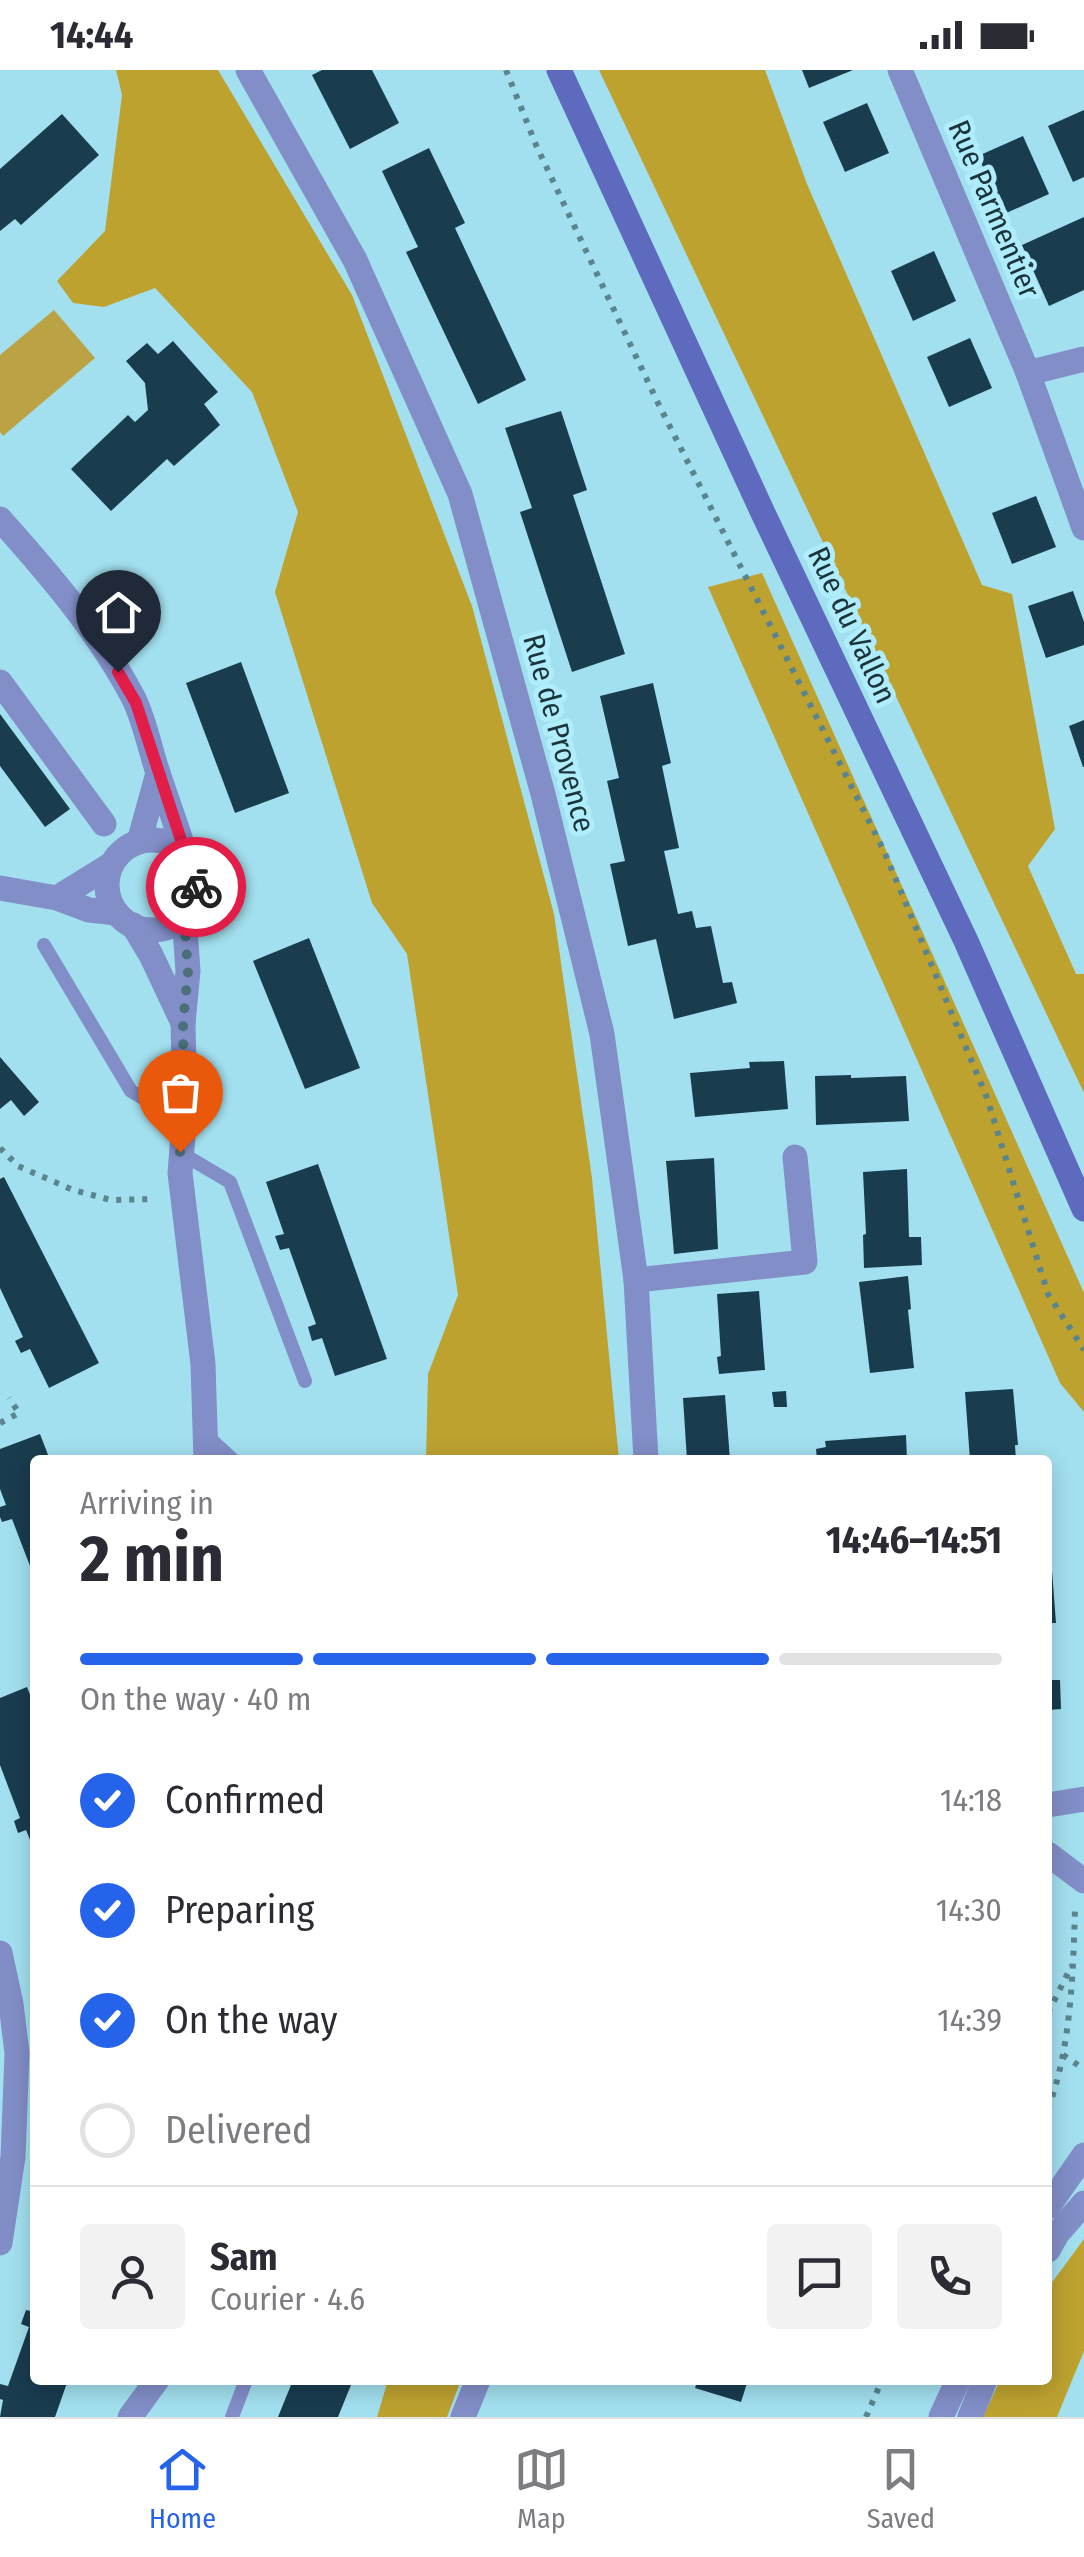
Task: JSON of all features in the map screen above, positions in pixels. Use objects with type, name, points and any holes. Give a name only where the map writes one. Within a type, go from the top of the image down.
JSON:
[{"type":"street","name":"Rue de Provence","points":[[248,70],[355,260],[460,494],[543,794],[602,1034],[636,1280],[646,1455]]},
{"type":"street","name":"Rue du Vallon","points":[[559,70],[771,531],[966,940],[1084,1209]]},
{"type":"street","name":"Rue Parmentier","points":[[900,70],[1028,373],[1084,528]]},
{"type":"street","points":[[1028,373],[1084,359]]},
{"type":"street","points":[[0,519],[50,574],[100,641],[136,703],[196,880],[196,893],[184,916],[160,929],[146,930],[125,919],[57,898],[0,888]]},
{"type":"street","points":[[0,682],[104,824]]},
{"type":"street","points":[[139,842],[158,773]]},
{"type":"street","points":[[57,898],[139,842],[164,842],[186,855]]},
{"type":"street","points":[[112,864],[107,876],[110,902],[151,955],[183,1023]]},
{"type":"street","points":[[184,916],[188,972],[180,1173],[203,1364],[206,1447]]},
{"type":"street","points":[[636,1280],[805,1262],[795,1157]]},
{"type":"street","points":[[1052,1804],[1084,1799]]},
{"type":"street","points":[[1052,1859],[1080,1893]]},
{"type":"street","points":[[0,1953],[26,2051],[0,2243]]},
{"type":"street","points":[[1052,2201],[1084,2155]]},
{"type":"street","points":[[1052,2243],[1084,2203]]},
{"type":"street","points":[[130,2417],[153,2385]]},
{"type":"street","points":[[463,2417],[476,2385]]},
{"type":"street","points":[[942,2417],[956,2385]]},
{"type":"street","points":[[970,2417],[983,2385]]},
{"type":"lane","points":[[44,945],[132,1091],[150,1102],[184,1110]]},
{"type":"lane","points":[[180,1152],[230,1182],[305,1380]]},
{"type":"lane","points":[[232,2417],[244,2385]]},
{"type":"path","points":[[506,70],[536,145],[656,401],[884,851],[986,1098],[1048,1294],[1084,1350]]},
{"type":"path","points":[[0,1148],[18,1166],[73,1190],[111,1200],[184,1198]]},
{"type":"path","points":[[0,1422],[19,1413],[9,1398]]},
{"type":"path","points":[[1052,2094],[1062,2055],[1080,1893]]},
{"type":"path","points":[[1052,2005],[1074,1962]]},
{"type":"path","points":[[1062,2055],[1084,2069]]},
{"type":"path","points":[[866,2417],[880,2385]]},
{"type":"shaded area","points":[[116,70],[218,70],[352,295],[472,606],[554,914],[592,1178],[619,1455],[426,1455],[428,1374],[458,1295],[407,954],[372,903],[275,592],[298,512],[252,392],[155,288],[104,307],[73,303],[57,281],[105,231],[122,95]]},
{"type":"shaded area","points":[[599,70],[765,70],[807,184],[982,585],[1012,594],[1055,829],[1028,866],[1076,974],[1084,974],[1084,1093]]},
{"type":"shaded area","points":[[54,310],[95,358],[3,436],[0,355]]},
{"type":"shaded area","points":[[762,573],[1084,1293],[1084,1412],[1060,1383],[708,587]]},
{"type":"shaded area","points":[[1084,2239],[1084,2351],[1057,2417],[983,2417],[998,2385],[1052,2385],[1052,2283]]},
{"type":"shaded area","points":[[387,2385],[459,2385],[447,2417],[377,2417]]},
{"type":"building","points":[[322,70],[372,70],[399,123],[350,149],[312,75]]},
{"type":"building","points":[[802,70],[853,70],[809,88]]},
{"type":"building","points":[[867,103],[889,153],[845,172],[823,122]]},
{"type":"building","points":[[1084,110],[1084,177],[1073,182],[1048,126]]},
{"type":"building","points":[[62,114],[99,155],[21,225],[15,219],[0,231],[0,169]]},
{"type":"building","points":[[1023,136],[1049,194],[1004,214],[978,156]]},
{"type":"building","points":[[429,148],[465,223],[455,228],[526,380],[478,404],[406,252],[418,247],[382,171]]},
{"type":"building","points":[[1084,217],[1084,290],[1049,306],[1022,245]]},
{"type":"building","points":[[934,251],[956,301],[913,321],[891,271]]},
{"type":"building","points":[[970,338],[992,388],[949,407],[927,357]]},
{"type":"building","points":[[173,341],[218,392],[204,404],[220,425],[174,466],[167,459],[111,511],[71,469],[128,415],[135,422],[148,410],[145,383],[126,361],[147,343],[158,354]]},
{"type":"building","points":[[561,411],[587,490],[573,495],[625,654],[572,672],[520,512],[532,508],[505,428]]},
{"type":"building","points":[[1036,496],[1056,547],[1012,564],[992,513]]},
{"type":"building","points":[[1073,591],[1084,622],[1084,645],[1046,658],[1028,606]]},
{"type":"building","points":[[241,662],[289,793],[235,813],[186,683]]},
{"type":"building","points":[[653,683],[671,763],[662,766],[679,848],[664,851],[678,914],[692,911],[696,928],[711,926],[723,983],[732,982],[737,1003],[674,1019],[656,939],[628,946],[610,864],[625,861],[607,781],[619,778],[600,696]]},
{"type":"building","points":[[0,714],[70,809],[45,827],[0,766]]},
{"type":"building","points":[[1084,720],[1084,767],[1083,767],[1069,726]]},
{"type":"building","points":[[309,938],[360,1068],[305,1089],[253,961]]},
{"type":"building","points":[[0,1057],[39,1102],[24,1116],[11,1100],[0,1109]]},
{"type":"building","points":[[784,1061],[788,1109],[695,1117],[690,1073],[750,1068],[749,1062]]},
{"type":"building","points":[[815,1076],[906,1076],[909,1121],[816,1125]]},
{"type":"building","points":[[714,1158],[718,1249],[674,1254],[666,1161]]},
{"type":"building","points":[[318,1164],[387,1359],[335,1376],[322,1338],[312,1341],[308,1327],[316,1324],[289,1248],[280,1250],[275,1236],[284,1234],[266,1182]]},
{"type":"building","points":[[907,1169],[909,1237],[921,1237],[922,1265],[864,1268],[863,1172]]},
{"type":"building","points":[[4,1177],[99,1363],[49,1388],[30,1349],[21,1353],[15,1341],[23,1337],[0,1288],[0,1179]]},
{"type":"building","points":[[908,1276],[914,1368],[870,1373],[859,1282]]},
{"type":"building","points":[[759,1291],[765,1370],[719,1374],[717,1294]]},
{"type":"building","points":[[1013,1389],[1016,1455],[970,1455],[965,1392]]},
{"type":"building","points":[[786,1391],[787,1407],[774,1407],[772,1392]]},
{"type":"building","points":[[725,1395],[730,1455],[687,1455],[683,1398]]},
{"type":"building","points":[[40,1434],[48,1455],[30,1455],[30,1566],[12,1519],[2,1522],[0,1517],[0,1507],[6,1505],[0,1489],[0,1449]]},
{"type":"building","points":[[906,1435],[907,1455],[817,1455],[816,1449],[826,1447],[825,1441]]},
{"type":"building","points":[[1052,1571],[1056,1623],[1052,1623]]},
{"type":"building","points":[[1052,1680],[1060,1680],[1061,1709],[1052,1710]]},
{"type":"building","points":[[27,1687],[30,1694],[30,1840],[26,1830],[18,1833],[14,1821],[20,1818],[0,1765],[0,1698]]},
{"type":"building","points":[[26,2310],[30,2311],[30,2385],[66,2385],[55,2417],[0,2417],[0,2384],[8,2386],[29,2327],[21,2324]]},
{"type":"building","points":[[291,2385],[351,2385],[338,2417],[278,2417]]},
{"type":"building","points":[[696,2385],[746,2385],[741,2402],[695,2388]]},
{"type":"way so far","points":[[180,1152],[188,972],[184,916],[192,906],[196,887]]},
{"type":"route","points":[[118,672],[136,703],[193,867],[196,887]]}]
